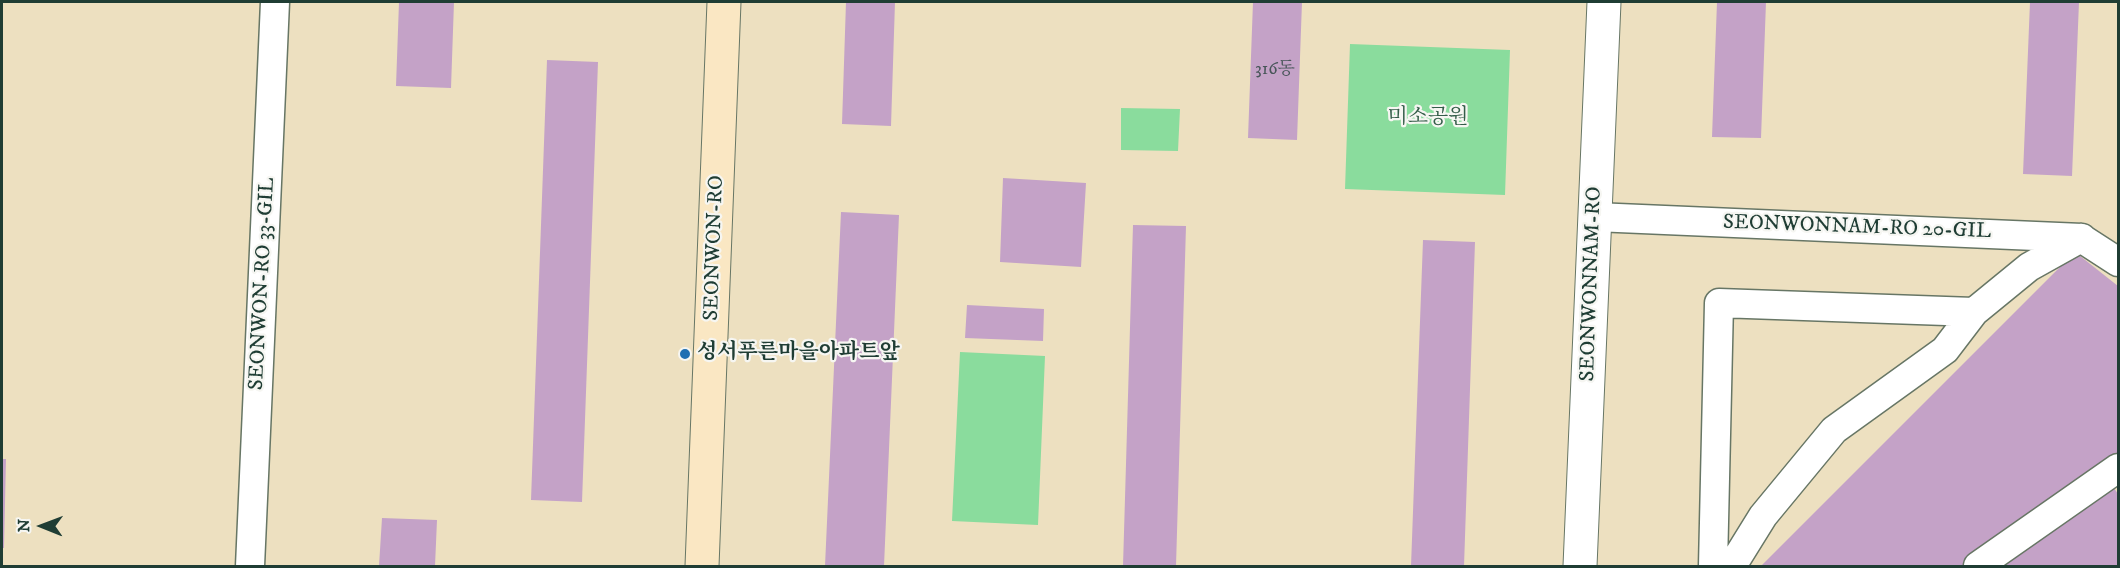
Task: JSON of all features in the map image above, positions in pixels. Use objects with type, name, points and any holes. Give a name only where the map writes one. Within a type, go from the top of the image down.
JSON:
[{"type":"main road","name":"SEONWON-RO","points":[[702,567],[724,2]]},
{"type":"street","name":"SEONWON-RO 33-GIL","points":[[250,567],[275,2]]},
{"type":"street","name":"SEONWONNAM-RO","points":[[1580,567],[1604,2]]},
{"type":"street","name":"SEONWONNAM-RO 20-GIL","points":[[1595,217],[2118,239]]},
{"type":"street","points":[[1732,567],[1763,516],[1834,430],[1945,350],[1974,312],[2029,267],[2081,238],[2118,262]]},
{"type":"street","points":[[1713,567],[1719,303],[1974,312]]},
{"type":"street","points":[[1978,567],[2118,468]]},
{"type":"green space","name":"미소공원","points":[[1350,44],[1510,50],[1505,195],[1345,189]]},
{"type":"green space","points":[[1121,108],[1180,109],[1178,151],[1121,150]]},
{"type":"green space","points":[[960,352],[1045,356],[1038,525],[952,521]]},
{"type":"building","points":[[399,2],[454,2],[451,88],[396,86]]},
{"type":"building","points":[[846,2],[895,2],[891,126],[842,124]]},
{"type":"building","points":[[1253,2],[1302,2],[1297,140],[1248,138]]},
{"type":"building","points":[[1717,2],[1766,2],[1761,138],[1712,137]]},
{"type":"building","points":[[2030,2],[2079,2],[2072,176],[2023,174]]},
{"type":"building","points":[[547,60],[598,62],[582,502],[531,500]]},
{"type":"building","points":[[1003,178],[1086,183],[1081,267],[1000,262]]},
{"type":"building","points":[[841,212],[899,215],[884,566],[825,566]]},
{"type":"building","points":[[1133,225],[1186,226],[1176,566],[1123,566]]},
{"type":"building","points":[[1423,240],[1475,242],[1464,566],[1411,566]]},
{"type":"building","points":[[2075,252],[2118,286],[2118,453],[1968,566],[1761,566]]},
{"type":"building","points":[[967,305],[1044,309],[1043,341],[965,338]]},
{"type":"building","points":[[2,459],[6,459],[4,548],[2,548]]},
{"type":"building","points":[[2110,482],[2118,494],[2118,566],[1993,566]]},
{"type":"building","points":[[382,518],[437,520],[435,566],[379,566]]},
{"type":"place","name":"성서푸른마을아파트앞","points":[[685,354]]}]
